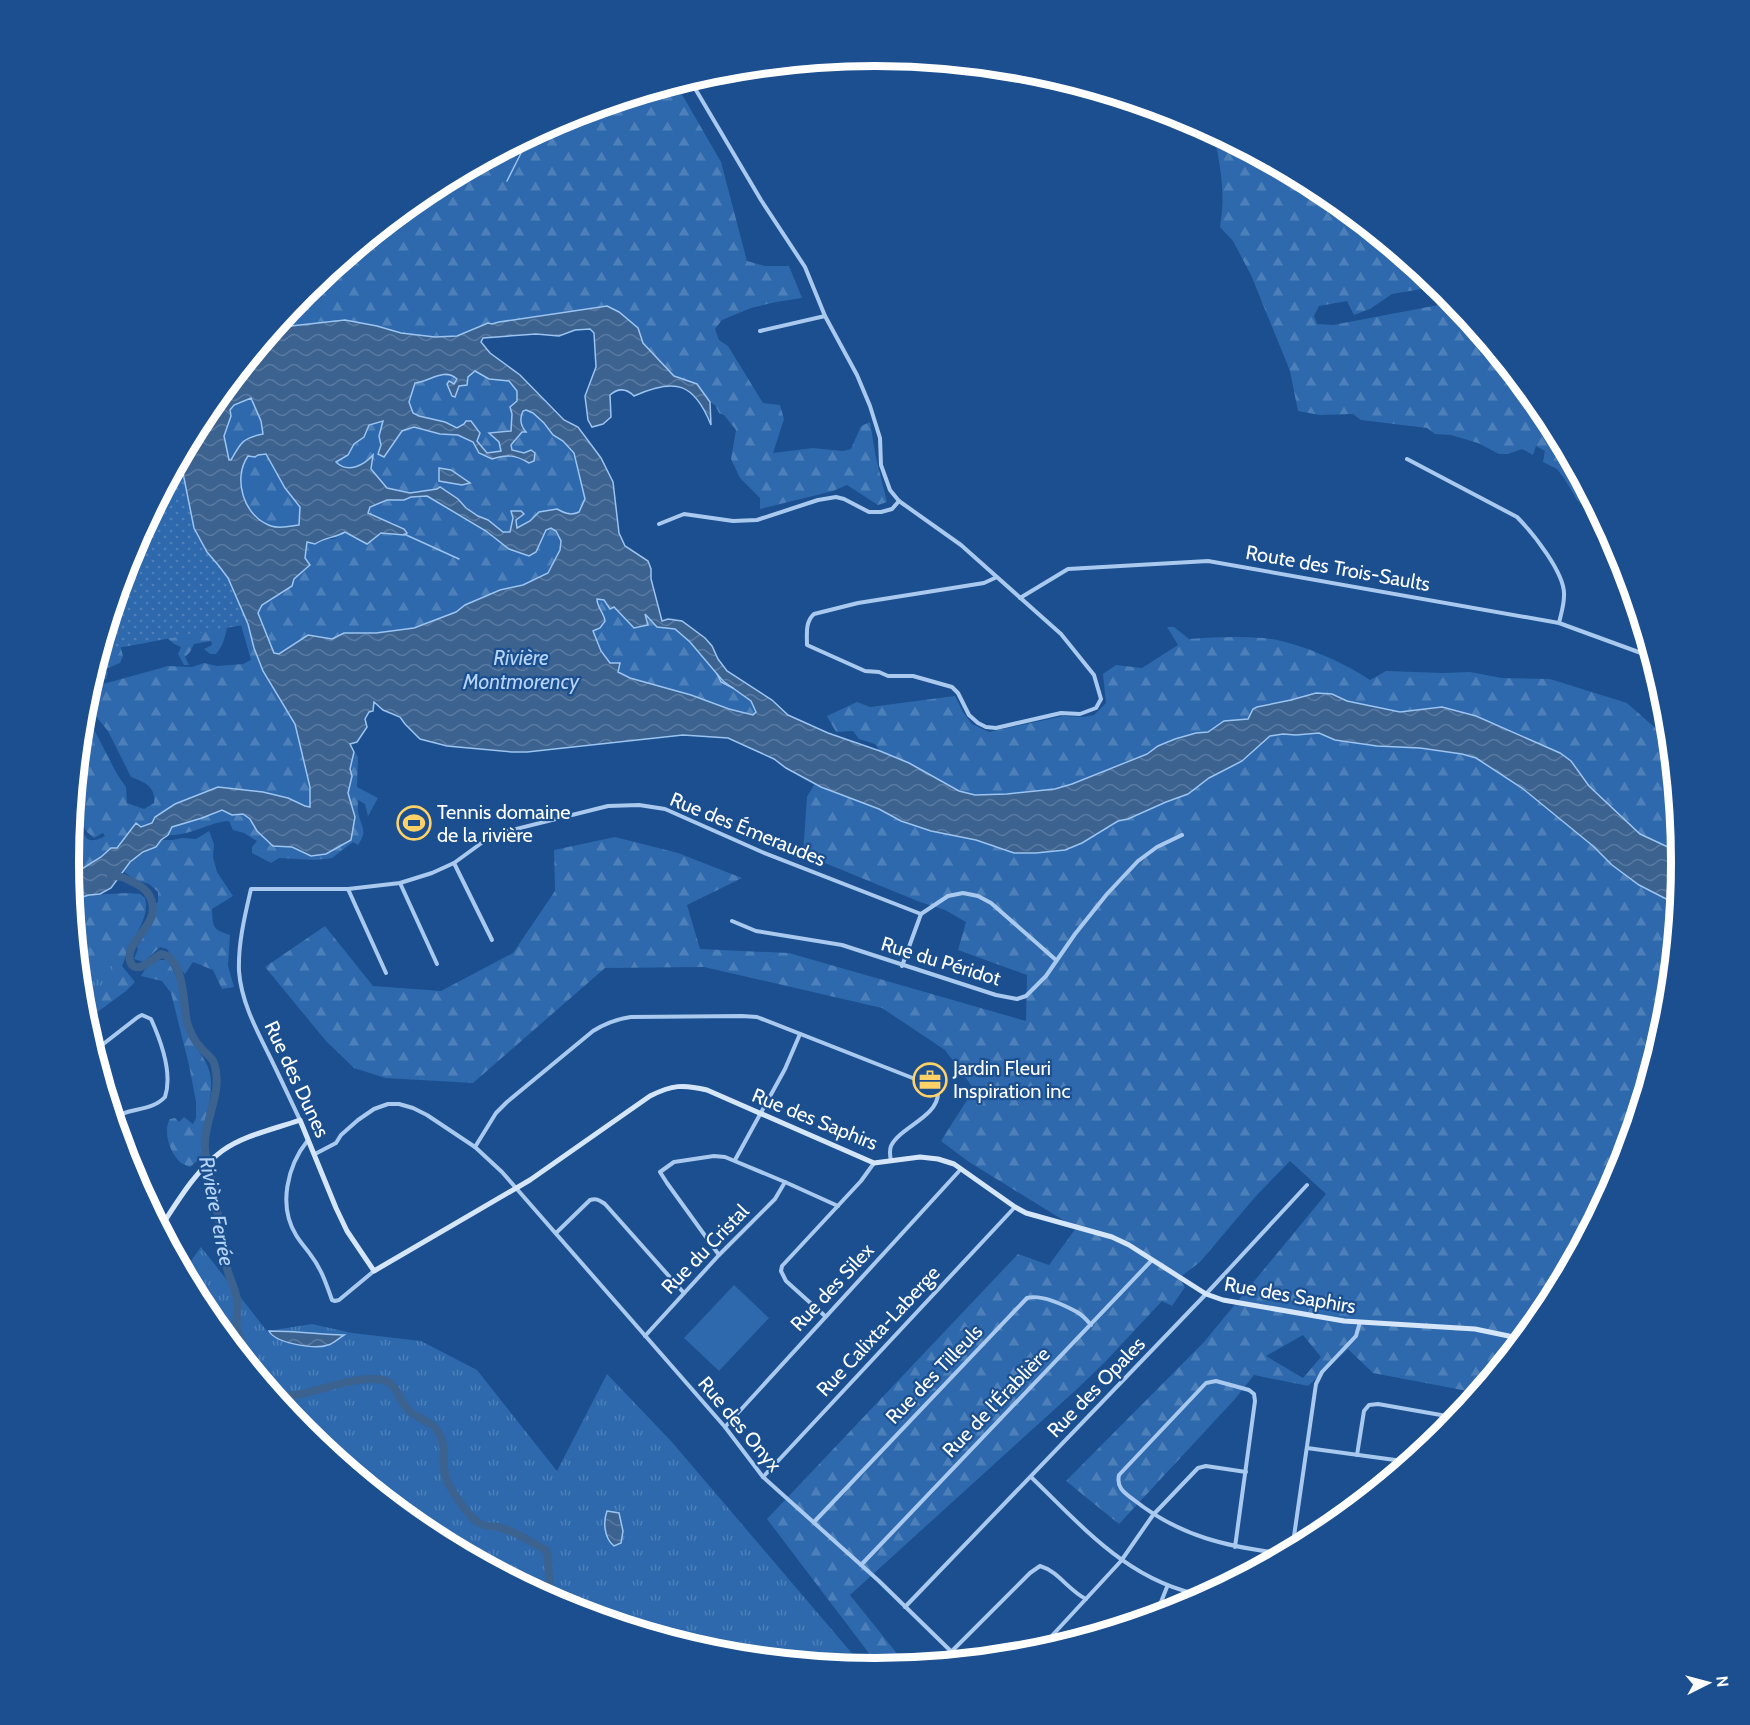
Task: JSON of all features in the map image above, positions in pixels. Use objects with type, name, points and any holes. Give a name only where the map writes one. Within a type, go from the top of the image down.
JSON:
[{"type":"street","points":[[694,87],[761,200],[805,267],[825,316],[857,375],[870,406],[880,438],[881,465],[890,490],[899,501],[947,534],[997,577],[1061,634],[1094,675],[1101,699],[1096,708],[1080,714],[1060,714],[996,728],[987,727],[969,715],[958,693],[952,687],[913,675],[888,676],[879,672],[865,671],[807,645],[809,618],[814,614],[858,603],[984,583],[997,577]]},
{"type":"street","points":[[760,331],[825,316]]},
{"type":"street","points":[[1407,459],[1517,517],[1526,525],[1562,580],[1565,594],[1559,623]]},
{"type":"street","points":[[659,524],[684,514],[733,521],[757,520],[818,500],[836,497],[869,512],[892,509],[899,501]]},
{"type":"street","name":"Route des Trois-Saults","points":[[1020,598],[1068,569],[1208,561],[1559,623],[1643,654]]},
{"type":"street","name":"Rue des Émeraudes","points":[[251,889],[348,889],[400,883],[454,863],[486,839],[504,832],[608,806],[639,805],[665,809],[762,852],[921,914]]},
{"type":"street","name":"Rue du Péridot","points":[[732,921],[756,931],[842,945],[902,966],[996,995],[1017,999],[1026,996],[1046,976],[1107,894],[1138,861],[1157,847],[1182,835]]},
{"type":"street","points":[[454,863],[492,940]]},
{"type":"street","points":[[400,883],[437,964]]},
{"type":"street","name":"Rue des Dunes","points":[[251,889],[239,955],[242,989],[256,1028],[300,1120],[336,1208],[347,1231],[374,1271]]},
{"type":"street","points":[[348,889],[386,973]]},
{"type":"street","points":[[902,966],[921,914],[948,896],[963,893],[978,896],[990,903],[1056,960]]},
{"type":"street","points":[[115,1100],[102,1046],[142,1015],[151,1019],[164,1058],[168,1079],[165,1097],[154,1106],[120,1115]]},
{"type":"street","points":[[474,1147],[496,1113],[507,1102],[593,1031],[615,1019],[757,1017],[936,1089],[937,1102],[927,1114],[895,1141],[891,1147],[891,1161]]},
{"type":"street","points":[[735,1160],[785,1069],[800,1034]]},
{"type":"street","name":"Rue des Saphirs","points":[[308,1140],[299,1151],[289,1176],[287,1197],[289,1218],[296,1235],[322,1271],[332,1300],[335,1301],[374,1271],[516,1188],[650,1096],[677,1085],[707,1090],[874,1163],[920,1157],[954,1164],[1026,1213],[1112,1237],[1129,1245],[1206,1294],[1223,1300],[1360,1322],[1475,1329],[1514,1337]]},
{"type":"street","name":"Rue des Onyx","points":[[315,1154],[336,1143],[341,1135],[374,1109],[388,1104],[413,1108],[474,1147],[494,1164],[556,1233],[724,1427],[763,1477],[861,1565],[954,1654]]},
{"type":"street","points":[[164,1222],[194,1178],[223,1150],[242,1140],[300,1120]]},
{"type":"street","points":[[719,1255],[660,1172],[674,1162],[714,1156],[735,1160],[838,1206]]},
{"type":"street","points":[[825,1316],[786,1281],[781,1271],[786,1261],[861,1181],[874,1163]]},
{"type":"street","name":"Rue des Silex","points":[[724,1427],[962,1169]]},
{"type":"street","name":"Rue du Cristal","points":[[644,1336],[775,1198],[785,1182]]},
{"type":"street","name":"Rue des Opales","points":[[905,1607],[1206,1294],[1307,1185]]},
{"type":"street","points":[[556,1233],[590,1200],[598,1199],[684,1293]]},
{"type":"street","name":"Rue Calixta-Laberge","points":[[763,1477],[1015,1207]]},
{"type":"street","name":"Rue de l'Érablière","points":[[861,1565],[1152,1260]]},
{"type":"street","name":"Rue des Tilleuls","points":[[814,1522],[1027,1298],[1035,1296],[1056,1303],[1078,1313],[1091,1325]]},
{"type":"street","points":[[1294,1540],[1316,1384],[1322,1372],[1356,1336],[1360,1322]]},
{"type":"street","points":[[1235,1547],[1255,1401],[1254,1394],[1249,1390],[1216,1381],[1206,1383],[1119,1475],[1117,1482],[1120,1490],[1153,1515],[1186,1532],[1235,1547],[1273,1552]]},
{"type":"street","points":[[1357,1455],[1364,1411],[1370,1405],[1378,1404],[1447,1416]]},
{"type":"street","points":[[1307,1448],[1400,1461]]},
{"type":"street","points":[[1048,1640],[1121,1561],[1153,1515],[1198,1468],[1206,1466],[1246,1472]]},
{"type":"street","points":[[1031,1477],[1121,1561],[1167,1587],[1192,1593]]},
{"type":"street","points":[[951,1652],[1030,1573],[1040,1566],[1047,1568],[1086,1599]]},
{"type":"street","points":[[1159,1606],[1167,1587]]},
{"type":"green space","points":[[680,90],[721,162],[747,261],[765,266],[789,266],[802,298],[751,308],[722,320],[715,329],[719,340],[728,346],[763,403],[780,405],[784,419],[773,453],[813,448],[843,451],[851,449],[861,426],[870,422],[887,502],[878,505],[847,485],[833,491],[760,509],[760,498],[740,478],[731,459],[736,430],[724,415],[719,413],[697,384],[674,376],[643,342],[638,328],[607,307],[500,322],[451,337],[401,333],[345,320],[285,327],[350,264],[390,231],[432,200],[521,149],[507,181],[525,147],[619,108]]},
{"type":"green space","points":[[1216,143],[1318,200],[1360,231],[1426,288],[1392,294],[1370,309],[1354,315],[1347,301],[1319,306],[1314,316],[1317,324],[1333,325],[1443,304],[1474,337],[1537,420],[1565,464],[1591,514],[1577,500],[1557,469],[1543,462],[1545,451],[1536,446],[1533,455],[1522,449],[1508,454],[1499,454],[1478,443],[1451,435],[1435,434],[1427,428],[1361,420],[1353,414],[1320,415],[1298,411],[1290,371],[1251,275],[1233,241],[1220,227],[1222,191]]},
{"type":"green space","points":[[475,371],[489,379],[509,381],[517,391],[511,431],[490,433],[499,442],[501,451],[487,453],[464,424],[457,428],[445,422],[419,416],[413,413],[409,402],[415,383],[447,374],[457,379],[454,384],[456,392],[459,386]]},
{"type":"green space","points":[[251,398],[261,421],[263,434],[247,439],[229,460],[224,436],[231,416],[230,410],[233,405]]},
{"type":"green space","points":[[523,411],[533,413],[574,453],[585,499],[579,512],[568,514],[557,509],[539,512],[517,529],[516,520],[511,514],[513,518],[510,533],[503,532],[488,520],[465,508],[458,499],[440,487],[410,493],[386,488],[371,469],[373,457],[365,463],[350,468],[336,462],[348,455],[354,444],[364,437],[369,425],[384,421],[379,436],[381,445],[378,454],[383,457],[402,431],[414,427],[440,434],[458,434],[473,442],[479,453],[491,459],[504,455],[518,456],[524,453],[512,450],[511,445],[522,432],[521,415]],"holes":[[[439,468],[451,470],[470,483],[440,479]]]},
{"type":"green space","points":[[266,454],[285,488],[300,507],[300,525],[271,526],[256,517],[246,503],[240,477],[242,466],[248,456]]},
{"type":"green space","points":[[182,469],[194,528],[207,552],[228,578],[248,624],[108,650],[139,558]]},
{"type":"green space","points":[[427,496],[486,531],[509,549],[529,556],[536,552],[546,529],[551,528],[556,531],[561,542],[560,550],[548,573],[523,585],[500,590],[456,612],[414,628],[376,633],[344,633],[332,639],[308,635],[279,654],[274,653],[258,613],[262,605],[292,586],[294,579],[310,565],[305,558],[307,542],[315,544],[323,539],[334,539],[345,532],[404,535],[394,523],[368,513],[370,507],[387,500]]},
{"type":"green space","points":[[596,599],[604,600],[610,609],[614,607],[634,628],[644,612],[657,627],[675,629],[691,642],[723,681],[751,701],[756,712],[753,716],[630,678],[618,672],[620,664],[610,663],[601,651],[593,631],[600,628]]},
{"type":"green space","points":[[116,623],[248,624],[263,671],[295,724],[310,787],[310,807],[288,798],[263,792],[218,787],[152,823],[141,827],[136,823],[117,848],[111,848],[79,871],[80,825],[89,840],[105,836],[103,833],[94,838],[80,821],[85,759],[91,724],[126,787],[127,803],[144,809],[154,803],[151,789],[145,783],[131,777],[108,731],[93,713],[99,684],[168,666],[192,667],[204,663],[217,666],[243,664],[251,660],[241,625],[227,628],[222,645],[216,654],[210,654],[204,649],[212,645],[211,641],[194,644],[185,657],[189,665],[184,665],[178,654],[181,647],[174,644],[153,625],[117,634],[123,656],[120,663],[103,670],[108,672],[106,679],[100,680],[106,656]]},
{"type":"green space","points":[[1167,627],[1174,627],[1189,639],[1254,637],[1290,643],[1347,666],[1370,680],[1386,671],[1470,672],[1502,678],[1550,679],[1627,703],[1660,733],[1670,810],[1671,849],[1640,834],[1589,786],[1571,761],[1560,753],[1476,716],[1442,707],[1400,712],[1316,693],[1253,710],[1248,719],[1224,721],[1208,732],[1196,733],[1158,746],[1147,753],[1072,784],[1055,789],[975,795],[959,791],[909,763],[880,751],[875,744],[859,739],[853,731],[836,732],[827,716],[857,702],[870,707],[955,696],[972,724],[989,732],[1063,716],[1094,715],[1106,703],[1103,674],[1116,665],[1142,668],[1178,645]]},
{"type":"green space","points":[[1319,733],[1335,740],[1377,746],[1420,748],[1476,758],[1522,788],[1593,846],[1612,865],[1639,885],[1671,901],[1665,966],[1656,1018],[1629,1119],[1611,1167],[1565,1261],[1507,1347],[1471,1392],[1373,1373],[1348,1349],[1308,1386],[1254,1375],[1235,1399],[1119,1524],[1066,1481],[1204,1342],[1326,1194],[1290,1161],[1256,1196],[1200,1262],[1179,1278],[1185,1287],[1172,1306],[1162,1301],[1077,1389],[850,1595],[901,1658],[869,1659],[868,1652],[767,1519],[1018,1254],[1049,1265],[1076,1228],[969,1162],[941,1141],[974,1089],[945,1050],[882,1008],[704,967],[605,968],[473,1083],[385,1078],[354,1068],[326,1041],[265,967],[325,926],[373,986],[441,991],[513,953],[555,891],[554,850],[615,837],[678,853],[742,878],[687,905],[700,949],[789,953],[1026,1021],[1027,975],[958,950],[966,922],[945,910],[803,854],[807,797],[815,783],[879,809],[901,821],[931,831],[976,840],[1014,853],[1110,827],[1118,821],[1188,794],[1209,778],[1242,761],[1270,736]],"holes":[[[1303,1335],[1321,1357],[1303,1378],[1266,1356]]]},
{"type":"green space","points":[[349,744],[358,757],[357,787],[378,798],[368,816],[365,804],[358,800],[363,837],[358,845],[353,842],[332,858],[315,860],[279,858],[271,863],[252,853],[252,847],[257,841],[244,833],[233,830],[229,821],[168,835],[172,827],[222,810],[232,815],[243,814],[273,846],[292,847],[311,856],[326,854],[341,846],[352,808],[348,793],[354,752]]},
{"type":"green space","name":"Tennis domaine de la rivière","points":[[421,811],[428,822],[407,834],[401,823]]},
{"type":"green space","points":[[209,831],[214,844],[213,857],[217,872],[233,896],[212,909],[217,929],[230,935],[228,966],[234,987],[222,989],[213,970],[193,962],[185,974],[167,949],[160,947],[144,962],[134,959],[137,947],[147,929],[150,911],[158,902],[158,892],[149,884],[136,880],[124,872],[133,860],[153,848],[161,840],[196,839]]},
{"type":"green space","points":[[140,894],[145,898],[146,905],[142,924],[122,966],[135,982],[93,1015],[92,1004],[109,987],[113,977],[112,965],[107,961],[86,970],[80,898],[89,895]]},
{"type":"green space","points":[[89,895],[113,969],[123,988],[93,1010],[85,966],[80,898]]},
{"type":"green space","points":[[159,960],[167,960],[174,972],[183,1003],[187,1031],[205,1060],[210,1073],[211,1090],[202,1138],[202,1157],[190,1167],[175,1156],[167,1134],[170,1119],[175,1118],[179,1122],[184,1117],[193,1124],[196,1118],[196,1102],[189,1065],[171,993],[162,981],[141,976],[148,966]]},
{"type":"green space","points":[[201,1247],[267,1331],[312,1324],[352,1333],[421,1341],[477,1370],[557,1471],[607,1374],[671,1441],[856,1658],[771,1652],[720,1644],[669,1632],[619,1617],[570,1598],[523,1577],[477,1552],[432,1525],[390,1494],[312,1426],[276,1388],[243,1347],[188,1265]]},
{"type":"green space","points":[[734,1285],[769,1318],[719,1371],[684,1338]]},
{"type":"water","name":"Rivière Montmorency","points":[[607,306],[619,312],[638,328],[643,343],[674,376],[697,384],[710,402],[711,425],[698,400],[690,392],[672,386],[648,390],[634,396],[625,390],[616,391],[610,395],[611,417],[603,424],[592,427],[588,420],[585,396],[596,367],[594,333],[590,329],[575,330],[559,336],[536,334],[483,338],[481,342],[490,353],[520,375],[564,420],[578,427],[601,458],[613,482],[619,533],[625,546],[648,561],[662,621],[668,619],[682,621],[705,638],[727,671],[772,700],[788,715],[828,733],[909,763],[959,791],[975,795],[1055,789],[1072,784],[1147,754],[1158,746],[1175,739],[1208,732],[1224,721],[1248,719],[1253,709],[1257,707],[1316,693],[1332,694],[1347,701],[1400,712],[1442,707],[1476,716],[1560,753],[1571,761],[1589,786],[1640,834],[1671,849],[1671,901],[1639,885],[1612,865],[1593,846],[1522,788],[1476,758],[1462,754],[1335,740],[1319,733],[1270,736],[1242,761],[1209,778],[1188,794],[1118,821],[1082,843],[1065,850],[1014,853],[976,840],[931,831],[901,821],[879,809],[821,787],[774,759],[728,738],[683,735],[527,752],[447,746],[420,739],[400,717],[383,710],[374,702],[373,711],[369,712],[365,719],[367,727],[357,742],[350,744],[354,752],[348,793],[355,817],[351,840],[326,854],[311,856],[292,847],[273,846],[243,814],[232,815],[222,810],[172,827],[168,835],[156,847],[143,852],[130,862],[111,888],[100,894],[80,898],[79,871],[111,848],[117,848],[136,823],[141,827],[152,823],[155,817],[175,804],[218,787],[263,792],[288,798],[310,807],[310,787],[295,724],[263,671],[248,624],[228,578],[207,552],[194,528],[182,469],[243,378],[276,337],[285,327],[291,326],[345,320],[401,333],[435,337],[457,336],[488,323]],"holes":[[[475,371],[489,379],[509,381],[517,391],[517,401],[510,407],[511,431],[489,433],[499,442],[501,451],[487,453],[477,441],[480,433],[471,421],[466,421],[457,428],[445,422],[413,413],[409,402],[415,383],[447,374],[457,379],[454,384],[449,381],[447,384],[452,396],[455,397],[459,386],[467,385],[468,377]],[[251,398],[261,421],[263,434],[243,442],[229,460],[224,436],[231,416],[230,410],[234,405]],[[523,411],[533,413],[574,453],[585,499],[579,512],[568,514],[557,509],[539,512],[530,521],[517,528],[516,520],[524,514],[521,511],[511,511],[513,518],[510,532],[503,532],[488,520],[466,508],[458,499],[440,487],[410,493],[387,488],[371,469],[373,455],[365,462],[351,468],[341,466],[336,462],[348,455],[354,444],[364,437],[369,425],[383,421],[378,454],[384,457],[402,431],[414,427],[440,434],[458,435],[473,442],[479,453],[492,459],[511,456],[529,463],[534,461],[535,453],[531,450],[524,453],[512,450],[511,445],[522,432],[526,432],[521,422]],[[266,454],[285,488],[300,507],[299,525],[271,526],[254,514],[243,496],[241,486],[243,465],[248,456]],[[427,496],[486,531],[509,549],[529,556],[536,552],[546,530],[551,528],[556,531],[561,541],[560,550],[548,573],[523,585],[500,590],[465,605],[456,612],[414,628],[376,633],[344,633],[332,639],[308,635],[279,654],[274,653],[258,613],[262,605],[292,586],[294,579],[310,565],[305,558],[307,542],[315,544],[345,532],[367,544],[381,533],[404,535],[407,533],[404,529],[368,513],[370,507],[387,500],[404,500]],[[597,599],[604,600],[610,609],[614,607],[634,628],[648,625],[645,614],[657,627],[675,629],[690,642],[723,681],[751,701],[756,712],[753,715],[729,709],[691,695],[630,678],[618,672],[620,663],[610,663],[601,651],[593,631],[600,628],[605,621]]]},
{"type":"water","points":[[439,468],[451,470],[470,483],[462,485],[439,481]]},
{"type":"water","points":[[269,1331],[344,1335],[330,1344],[314,1347],[287,1342]]},
{"type":"water","points":[[607,1511],[619,1513],[623,1531],[621,1543],[614,1546],[605,1530]]},
{"type":"waterway","points":[[507,181],[524,148]]},
{"type":"waterway","points":[[404,534],[459,559]]},
{"type":"waterway","points":[[717,674],[721,682],[733,688]]},
{"type":"waterway","name":"Rivière Ferrée","points":[[111,877],[121,877],[137,884],[150,896],[152,915],[132,947],[130,961],[132,965],[140,967],[161,954],[169,957],[175,964],[179,973],[189,1030],[214,1063],[217,1075],[206,1134],[206,1157],[226,1264],[237,1299],[237,1331],[245,1350]]},
{"type":"waterway","name":"Rivière Ferrée","points":[[283,1395],[296,1395],[365,1379],[376,1379],[389,1383],[395,1388],[409,1410],[437,1430],[444,1452],[445,1475],[454,1494],[469,1514],[481,1524],[507,1530],[546,1550],[549,1589]]},
{"type":"place","name":"Tennis domaine de la rivière","points":[[414,823]]},
{"type":"place","name":"Jardin Fleuri Inspiration inc","points":[[930,1080]]}]
